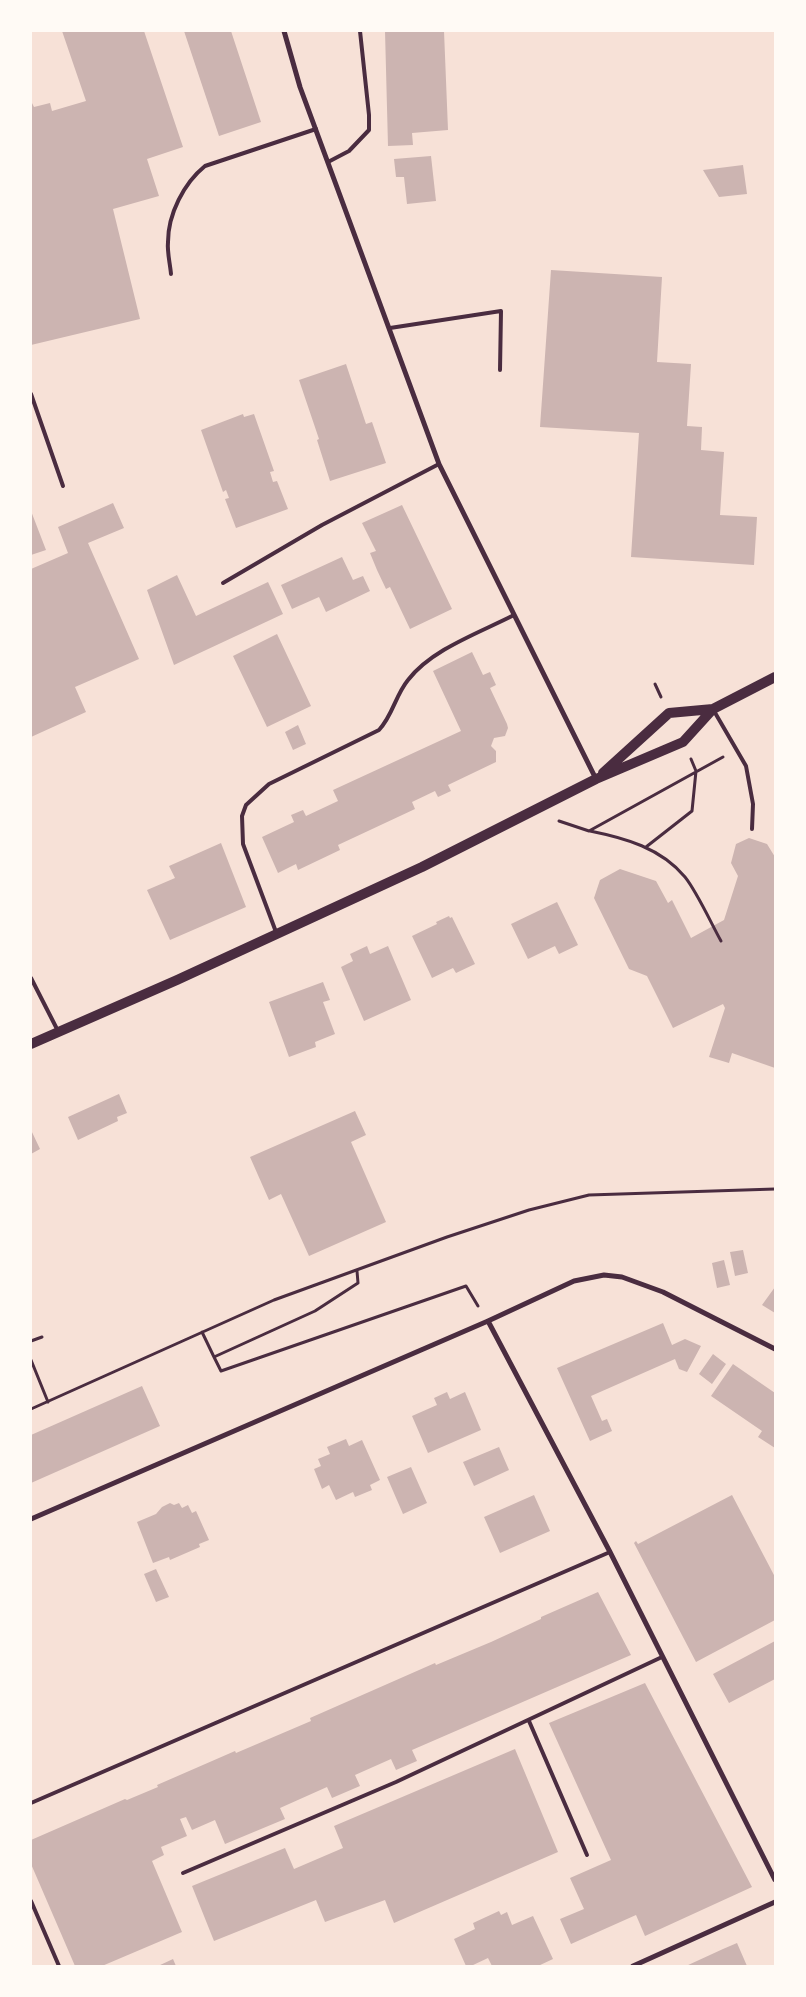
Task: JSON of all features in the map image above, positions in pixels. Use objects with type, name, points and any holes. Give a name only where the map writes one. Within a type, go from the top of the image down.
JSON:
[{"type":"main road","points":[[31,1044],[277,935],[422,867],[596,779],[683,742],[713,709],[775,677]]},
{"type":"main road","points":[[596,779],[669,713],[713,709]]},
{"type":"street","points":[[284,31],[300,87],[352,223],[439,464],[596,779]]},
{"type":"street","points":[[31,1520],[488,1321],[574,1281],[604,1275],[622,1277],[663,1292],[775,1349]]},
{"type":"street","points":[[488,1321],[610,1552],[775,1880]]},
{"type":"street","points":[[633,1966],[775,1902]]},
{"type":"lane","points":[[328,162],[349,151],[369,130],[360,31]]},
{"type":"lane","points":[[171,274],[168,243],[169,227],[186,186],[196,173],[205,166],[316,129]]},
{"type":"lane","points":[[390,328],[501,311],[500,370]]},
{"type":"lane","points":[[31,394],[63,486]]},
{"type":"lane","points":[[222,583],[322,525],[439,464]]},
{"type":"lane","points":[[277,935],[243,844],[242,816],[246,805],[268,784],[379,730],[388,721],[396,698],[403,686],[421,666],[433,656],[514,615]]},
{"type":"lane","points":[[713,709],[746,766],[754,804],[752,829]]},
{"type":"lane","points":[[31,978],[59,1033]]},
{"type":"lane","points":[[31,1802],[610,1552]]},
{"type":"lane","points":[[183,1873],[396,1782],[662,1657]]},
{"type":"lane","points":[[528,1721],[587,1855]]},
{"type":"lane","points":[[31,1901],[59,1966]]},
{"type":"path","points":[[589,831],[737,750]]},
{"type":"path","points":[[646,847],[692,811],[696,771]]},
{"type":"path","points":[[530,813],[589,831],[617,836],[646,847],[672,863],[686,878],[720,941]]},
{"type":"path","points":[[31,1409],[274,1300],[456,1234],[529,1210],[589,1195],[775,1189]]},
{"type":"path","points":[[214,1357],[315,1311],[358,1283],[357,1271]]},
{"type":"path","points":[[202,1332],[221,1371],[466,1286],[488,1321]]},
{"type":"path","points":[[31,1341],[42,1337]]},
{"type":"path","points":[[31,1360],[48,1402]]},
{"type":"building","points":[[62,31],[144,31],[183,147],[147,159],[159,196],[113,209],[140,319],[31,345],[31,101],[34,107],[50,103],[52,111],[86,101]]},
{"type":"building","points":[[184,31],[231,31],[261,122],[219,136]]},
{"type":"building","points":[[385,31],[444,31],[448,130],[412,133],[413,145],[388,146]]},
{"type":"building","points":[[431,156],[436,201],[407,204],[404,177],[396,177],[394,159]]},
{"type":"building","points":[[743,165],[747,194],[719,197],[703,170]]},
{"type":"building","points":[[551,270],[662,277],[657,362],[691,364],[687,426],[702,427],[701,450],[724,452],[720,515],[757,517],[754,565],[631,557],[639,433],[540,427]]},
{"type":"building","points":[[346,364],[366,424],[372,422],[386,463],[330,481],[317,440],[319,439],[299,380]]},
{"type":"building","points":[[243,414],[244,417],[254,414],[274,471],[270,472],[273,482],[277,481],[288,509],[236,528],[225,499],[229,498],[226,490],[223,492],[201,430]]},
{"type":"building","points":[[113,503],[124,528],[88,543],[139,659],[75,687],[86,712],[31,737],[31,569],[68,553],[58,527]]},
{"type":"building","points":[[402,505],[452,609],[410,629],[390,587],[386,589],[377,570],[370,553],[376,551],[362,523]]},
{"type":"building","points":[[31,511],[46,550],[31,555]]},
{"type":"building","points":[[342,557],[353,580],[363,576],[370,591],[326,612],[319,597],[292,609],[281,585]]},
{"type":"building","points":[[177,575],[196,616],[268,582],[283,614],[174,665],[147,590]]},
{"type":"building","points":[[277,634],[311,706],[267,727],[233,656]]},
{"type":"building","points":[[472,652],[483,675],[490,672],[496,685],[490,688],[508,728],[505,736],[494,738],[491,746],[496,751],[496,762],[448,785],[451,791],[438,797],[435,791],[412,802],[415,809],[338,845],[340,850],[298,870],[296,864],[278,873],[262,837],[294,822],[291,815],[303,810],[306,816],[338,801],[333,790],[461,731],[433,671]]},
{"type":"building","points":[[298,725],[306,744],[293,750],[285,732]]},
{"type":"building","points":[[749,838],[767,844],[775,857],[775,1068],[732,1053],[729,1063],[709,1057],[725,1008],[723,1004],[673,1028],[647,976],[629,969],[594,898],[600,880],[620,869],[656,881],[668,903],[672,900],[691,938],[724,920],[738,876],[731,863],[736,844]]},
{"type":"building","points":[[221,843],[246,907],[170,940],[147,890],[175,878],[169,866]]},
{"type":"building","points":[[557,902],[578,945],[559,954],[555,946],[528,959],[511,924]]},
{"type":"building","points":[[449,916],[450,918],[452,917],[475,964],[456,973],[453,968],[432,978],[412,936]]},
{"type":"building","points":[[367,946],[370,954],[388,946],[411,1000],[364,1021],[341,967],[353,961],[350,954]]},
{"type":"building","points":[[323,982],[330,1000],[323,1002],[335,1034],[315,1042],[316,1047],[289,1057],[269,1002]]},
{"type":"building","points":[[119,1094],[127,1113],[117,1117],[118,1121],[78,1140],[68,1117]]},
{"type":"building","points":[[355,1111],[366,1135],[351,1142],[386,1222],[309,1256],[281,1194],[269,1200],[250,1157]]},
{"type":"building","points":[[31,1130],[40,1149],[31,1154]]},
{"type":"building","points":[[743,1250],[748,1273],[735,1276],[730,1252]]},
{"type":"building","points":[[724,1260],[730,1285],[717,1288],[712,1263]]},
{"type":"building","points":[[775,1287],[775,1313],[762,1305]]},
{"type":"building","points":[[663,1323],[672,1345],[685,1339],[701,1346],[687,1372],[679,1369],[675,1359],[591,1396],[602,1421],[607,1419],[612,1431],[590,1441],[557,1368]]},
{"type":"building","points":[[713,1354],[726,1364],[712,1384],[699,1374]]},
{"type":"building","points":[[733,1364],[775,1393],[775,1448],[758,1437],[762,1431],[711,1396]]},
{"type":"building","points":[[142,1386],[160,1426],[31,1483],[31,1435]]},
{"type":"building","points":[[447,1392],[450,1399],[465,1392],[481,1430],[428,1453],[412,1416],[437,1405],[434,1398]]},
{"type":"building","points":[[346,1439],[349,1446],[362,1440],[380,1480],[370,1485],[372,1490],[355,1497],[353,1492],[336,1500],[329,1485],[322,1489],[314,1469],[321,1466],[318,1459],[330,1454],[327,1447]]},
{"type":"building","points":[[499,1447],[509,1470],[474,1486],[463,1462]]},
{"type":"building","points":[[411,1467],[427,1503],[403,1514],[387,1477]]},
{"type":"building","points":[[534,1495],[550,1531],[500,1553],[484,1517]]},
{"type":"building","points":[[732,1495],[775,1577],[775,1620],[696,1662],[634,1543],[636,1541],[638,1544]]},
{"type":"building","points":[[170,1503],[174,1505],[179,1503],[182,1508],[188,1505],[192,1513],[196,1511],[209,1540],[199,1544],[200,1547],[170,1560],[169,1557],[153,1563],[137,1522],[156,1514],[162,1507]]},
{"type":"building","points":[[156,1569],[169,1597],[156,1602],[144,1574]]},
{"type":"building","points":[[598,1592],[631,1655],[412,1750],[417,1761],[396,1770],[391,1759],[355,1775],[360,1786],[332,1798],[327,1787],[280,1808],[285,1819],[225,1844],[215,1820],[192,1830],[186,1817],[180,1819],[187,1836],[161,1847],[164,1855],[152,1861],[182,1932],[102,1966],[75,1966],[31,1864],[31,1840],[125,1799],[127,1800],[158,1787],[157,1785],[235,1751],[236,1753],[311,1721],[310,1718],[435,1663],[436,1665],[491,1642]]},
{"type":"building","points":[[775,1641],[775,1679],[729,1703],[713,1674]]},
{"type":"building","points":[[645,1683],[752,1887],[645,1936],[636,1915],[571,1944],[560,1919],[584,1909],[570,1878],[611,1860],[549,1723]]},
{"type":"building","points":[[515,1749],[558,1852],[394,1923],[385,1900],[325,1922],[316,1900],[214,1941],[192,1886],[285,1848],[294,1869],[343,1848],[334,1826]]},
{"type":"building","points":[[499,1911],[501,1915],[507,1912],[512,1925],[533,1916],[553,1959],[538,1966],[492,1966],[488,1958],[471,1966],[466,1966],[454,1939],[475,1929],[473,1923]]},
{"type":"building","points":[[737,1943],[747,1966],[686,1966],[723,1949]]},
{"type":"building","points":[[173,1959],[176,1966],[158,1966]]}]
